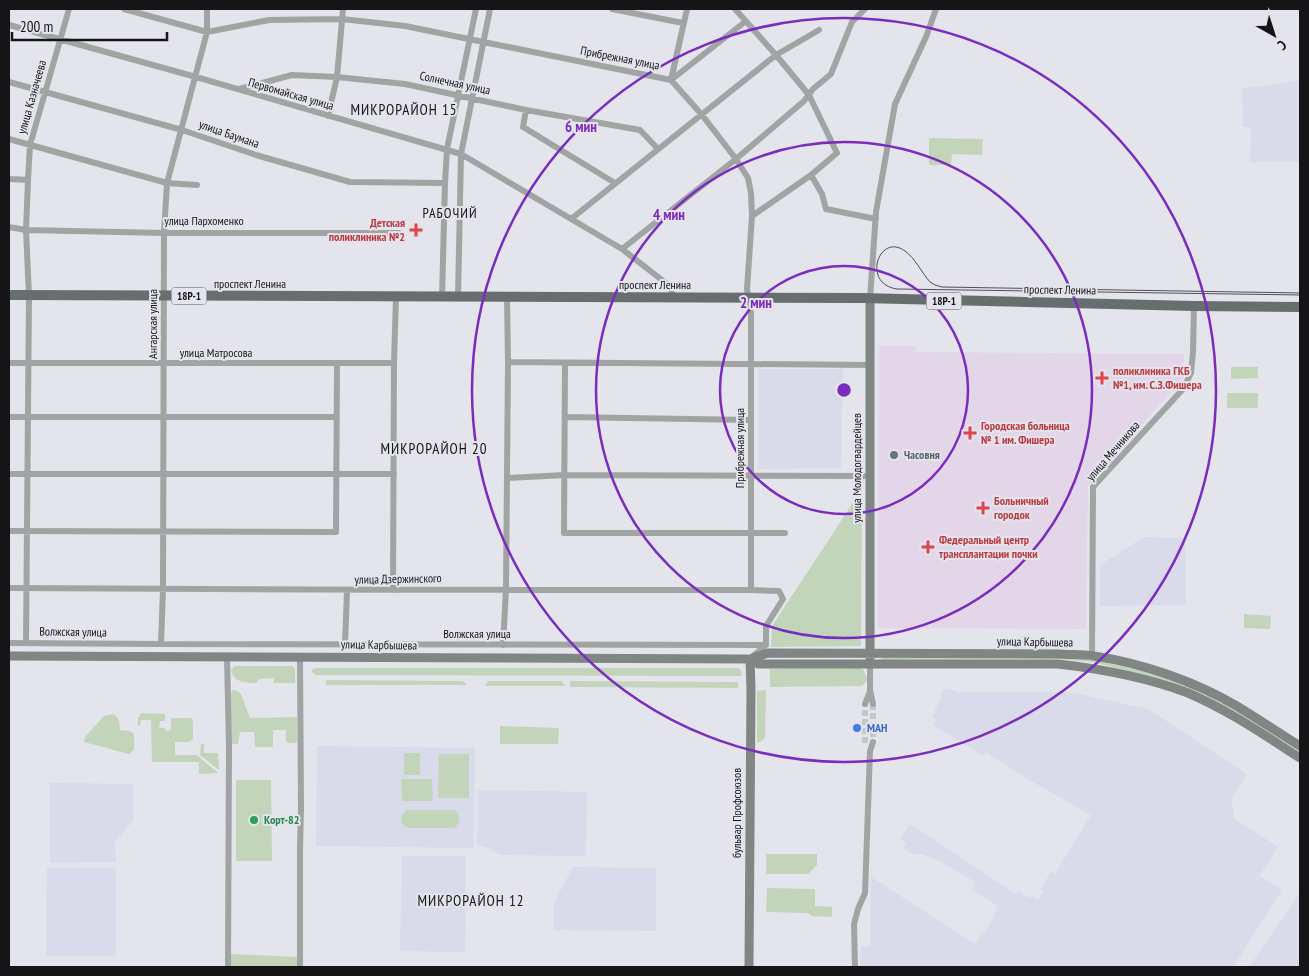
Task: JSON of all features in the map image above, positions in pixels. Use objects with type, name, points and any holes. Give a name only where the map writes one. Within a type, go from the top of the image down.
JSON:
[{"type":"main road","name":"проспект Ленина","points":[[9,296],[749,298],[1194,306],[1300,306]]},
{"type":"street","name":"улица Казначеева","points":[[26,643],[29,296],[26,230],[30,145],[69,9]]},
{"type":"street","name":"Прибрежная улица","points":[[124,9],[207,32],[269,20],[342,19],[405,26],[671,80],[702,115],[736,159],[748,178],[751,193],[752,216],[747,290],[751,314],[752,364],[751,590]]},
{"type":"street","name":"Ангарская улица","points":[[161,644],[163,589],[164,233],[167,183],[207,32],[207,9]]},
{"type":"street","points":[[328,116],[337,77],[343,9]]},
{"type":"street","points":[[442,297],[447,149],[476,9]]},
{"type":"street","points":[[458,297],[460,154],[490,9]]},
{"type":"street","points":[[612,9],[683,23]]},
{"type":"street","points":[[671,80],[687,9]]},
{"type":"street","points":[[735,9],[809,95],[837,153],[752,216]]},
{"type":"street","points":[[622,249],[736,159],[831,74],[852,22],[864,9]]},
{"type":"street","name":"улица Молодогвардейцев","points":[[870,659],[869,365],[870,299],[876,215],[895,104],[926,37],[936,9]]},
{"type":"street","points":[[671,80],[746,21]]},
{"type":"street","name":"Первомайская улица","points":[[9,25],[460,154],[622,249],[671,286],[673,298]]},
{"type":"street","points":[[571,219],[776,55],[819,30]]},
{"type":"street","name":"Солнечная улица","points":[[238,90],[292,75],[337,77],[404,84],[526,110],[640,130],[658,149]]},
{"type":"street","name":"улица Баумана","points":[[9,82],[182,130],[256,155],[350,182],[445,183]]},
{"type":"street","points":[[526,110],[523,127],[616,183]]},
{"type":"street","points":[[9,139],[167,183],[197,186]]},
{"type":"street","points":[[811,174],[822,194],[826,209],[876,215]]},
{"type":"street","points":[[9,180],[28,180]]},
{"type":"street","name":"улица Пархоменко","points":[[9,228],[164,233],[399,233]]},
{"type":"street","points":[[393,590],[396,297]]},
{"type":"street","points":[[503,645],[506,589],[507,297]]},
{"type":"street","name":"улица Мечникова","points":[[1092,656],[1093,487],[1183,389],[1191,373],[1194,306]]},
{"type":"street","points":[[508,362],[869,365]]},
{"type":"street","name":"улица Матросова","points":[[9,363],[394,363]]},
{"type":"street","points":[[566,363],[564,533],[785,533]]},
{"type":"street","points":[[9,531],[336,532],[336,364]]},
{"type":"street","points":[[9,417],[336,417]]},
{"type":"street","points":[[566,417],[751,420]]},
{"type":"street","points":[[9,474],[394,474]]},
{"type":"street","points":[[507,478],[564,475],[869,476]]},
{"type":"street","name":"улица Дзержинского","points":[[9,588],[779,591],[783,599],[766,626],[766,644]]},
{"type":"street","points":[[345,644],[347,590]]},
{"type":"street","name":"Волжская улица","points":[[9,643],[766,644]]},
{"type":"street","points":[[750,659],[766,644]]},
{"type":"street","name":"улица Карбышева","points":[[9,656],[750,659],[768,653],[870,659],[1058,664],[1123,673],[1188,694],[1227,712],[1300,758]]},
{"type":"street","name":"улица Карбышева","points":[[750,659],[758,664],[766,664],[1059,654],[1092,656],[1126,662],[1191,683],[1234,704],[1300,746]]},
{"type":"street","points":[[227,656],[229,747],[228,967]]},
{"type":"street","points":[[300,656],[302,808],[300,967]]},
{"type":"street","name":"бульвар Профсоюзов","points":[[749,967],[750,659]]},
{"type":"street","points":[[870,659],[870,690],[873,704]]},
{"type":"street","points":[[750,679],[766,664]]},
{"type":"street","points":[[865,704],[870,690]]},
{"type":"street","points":[[865,742],[870,751]]},
{"type":"street","points":[[855,967],[854,924],[866,893],[870,751],[874,742]]},
{"type":"shaded area","points":[[1300,80],[1300,162],[1250,162],[1251,127],[1243,127],[1242,89]]},
{"type":"shaded area","name":"Больничный городок","points":[[879,346],[916,346],[917,352],[1184,354],[1183,378],[1088,486],[1086,629],[878,628]]},
{"type":"shaded area","points":[[758,369],[843,369],[841,468],[758,469]]},
{"type":"shaded area","points":[[1144,537],[1185,538],[1186,605],[1100,606],[1100,565]]},
{"type":"shaded area","points":[[950,689],[957,692],[1069,692],[1148,709],[1247,774],[1231,799],[1235,819],[1278,847],[1259,876],[1282,890],[1233,967],[860,967],[861,946],[870,946],[871,877],[975,944],[995,916],[994,914],[998,906],[972,890],[975,882],[942,862],[922,854],[913,854],[903,848],[906,843],[900,839],[910,824],[1016,894],[1018,891],[1038,900],[1044,891],[1041,888],[1051,872],[1055,874],[1091,815],[1026,778],[986,752],[983,756],[934,725],[937,720],[932,717],[942,695],[942,690]]},
{"type":"shaded area","points":[[317,746],[475,748],[474,848],[316,846]]},
{"type":"shaded area","points":[[50,783],[133,784],[133,821],[115,841],[116,862],[50,863]]},
{"type":"shaded area","points":[[478,790],[587,792],[586,856],[502,855],[492,849],[477,845]]},
{"type":"shaded area","points":[[402,856],[466,856],[465,952],[400,951]]},
{"type":"shaded area","points":[[573,867],[656,868],[656,931],[554,930],[554,903]]},
{"type":"shaded area","points":[[47,868],[116,868],[116,956],[46,956]]},
{"type":"shaded area","points":[[1300,893],[1300,967],[1249,967]]},
{"type":"green space","points":[[929,138],[983,139],[982,155],[952,154],[951,165],[929,165]]},
{"type":"green space","points":[[1231,367],[1258,367],[1258,378],[1231,379]]},
{"type":"green space","points":[[1227,393],[1258,393],[1258,408],[1227,408]]},
{"type":"green space","points":[[862,489],[861,646],[771,647],[772,626]]},
{"type":"green space","points":[[1244,614],[1271,616],[1270,629],[1244,628]]},
{"type":"green space","points":[[881,657],[1059,657],[1092,659],[1158,675],[1192,687],[1232,706],[1300,750],[1300,754],[1231,709],[1191,690],[1157,678],[1092,662],[1059,659],[881,660]]},
{"type":"green space","points":[[234,666],[293,666],[295,669],[295,683],[274,683],[274,678],[259,679],[256,683],[248,683],[235,678],[231,671]]},
{"type":"green space","points":[[316,668],[739,668],[742,673],[741,676],[315,675],[311,670]]},
{"type":"green space","points":[[770,669],[863,669],[867,678],[862,686],[770,687]]},
{"type":"green space","points":[[326,680],[462,681],[466,685],[326,685]]},
{"type":"green space","points":[[488,681],[561,681],[566,686],[485,686]]},
{"type":"green space","points":[[570,681],[738,682],[738,688],[570,687]]},
{"type":"green space","points":[[233,690],[241,694],[250,718],[297,717],[296,743],[286,742],[286,730],[273,730],[273,747],[255,747],[254,732],[240,732],[238,744],[233,744],[231,742],[231,693]]},
{"type":"green space","points":[[766,690],[765,738],[757,742],[757,691]]},
{"type":"green space","points":[[141,713],[165,714],[165,721],[160,721],[159,728],[165,728],[166,731],[171,730],[171,718],[191,718],[193,721],[193,739],[189,742],[175,742],[175,755],[197,755],[218,773],[199,774],[199,762],[152,762],[151,720],[141,720],[140,726],[138,726],[138,719]]},
{"type":"green space","points":[[114,714],[119,720],[120,730],[130,731],[134,734],[134,750],[129,754],[84,742],[85,737],[104,716]]},
{"type":"green space","points":[[500,726],[559,728],[558,744],[500,744]]},
{"type":"green space","points":[[201,744],[204,744],[204,753],[218,753],[219,770],[200,755]]},
{"type":"green space","points":[[404,753],[420,753],[420,775],[404,775]]},
{"type":"green space","points":[[439,754],[469,754],[469,798],[438,798]]},
{"type":"green space","points":[[401,779],[432,779],[433,801],[402,801]]},
{"type":"green space","name":"Корт-82","points":[[236,780],[271,780],[272,861],[236,861]]},
{"type":"green space","points":[[407,810],[454,810],[458,814],[459,821],[454,828],[408,828],[401,819]]},
{"type":"green space","points":[[766,854],[817,854],[817,865],[808,874],[766,874]]},
{"type":"green space","points":[[767,888],[815,889],[815,906],[832,907],[832,917],[812,916],[808,913],[766,912]]},
{"type":"green space","points":[[231,954],[298,957],[298,967],[231,967]]},
{"type":"tunnel","points":[[865,704],[865,743]]},
{"type":"tunnel","points":[[873,704],[873,742]]},
{"type":"tram line","points":[[1300,293],[942,287],[930,282],[909,254],[896,247],[888,248],[882,253],[878,261],[877,270],[879,278],[886,285],[897,289],[1300,295]]},
{"type":"place","name":"Детская поликлиника №2","points":[[416,230]]},
{"type":"place","name":"поликлиника ГКБ №1, им. С.З.Фишера","points":[[1102,378]]},
{"type":"place","name":"Городская больница № 1 им. Фишера","points":[[970,433]]},
{"type":"place","name":"Часовня","points":[[894,455]]},
{"type":"place","name":"Больничный городок","points":[[983,508]]},
{"type":"place","name":"Федеральный центр трансплантации почки","points":[[928,547]]},
{"type":"place","name":"МАН","points":[[857,728]]},
{"type":"place","name":"Корт-82","points":[[254,820]]},
{"type":"district","name":"МИКРОРАЙОН 15","points":[[404,110]]},
{"type":"district","name":"РАБОЧИЙ","points":[[450,213]]},
{"type":"district","name":"МИКРОРАЙОН 20","points":[[434,449]]},
{"type":"district","name":"МИКРОРАЙОН 12","points":[[471,901]]}]
